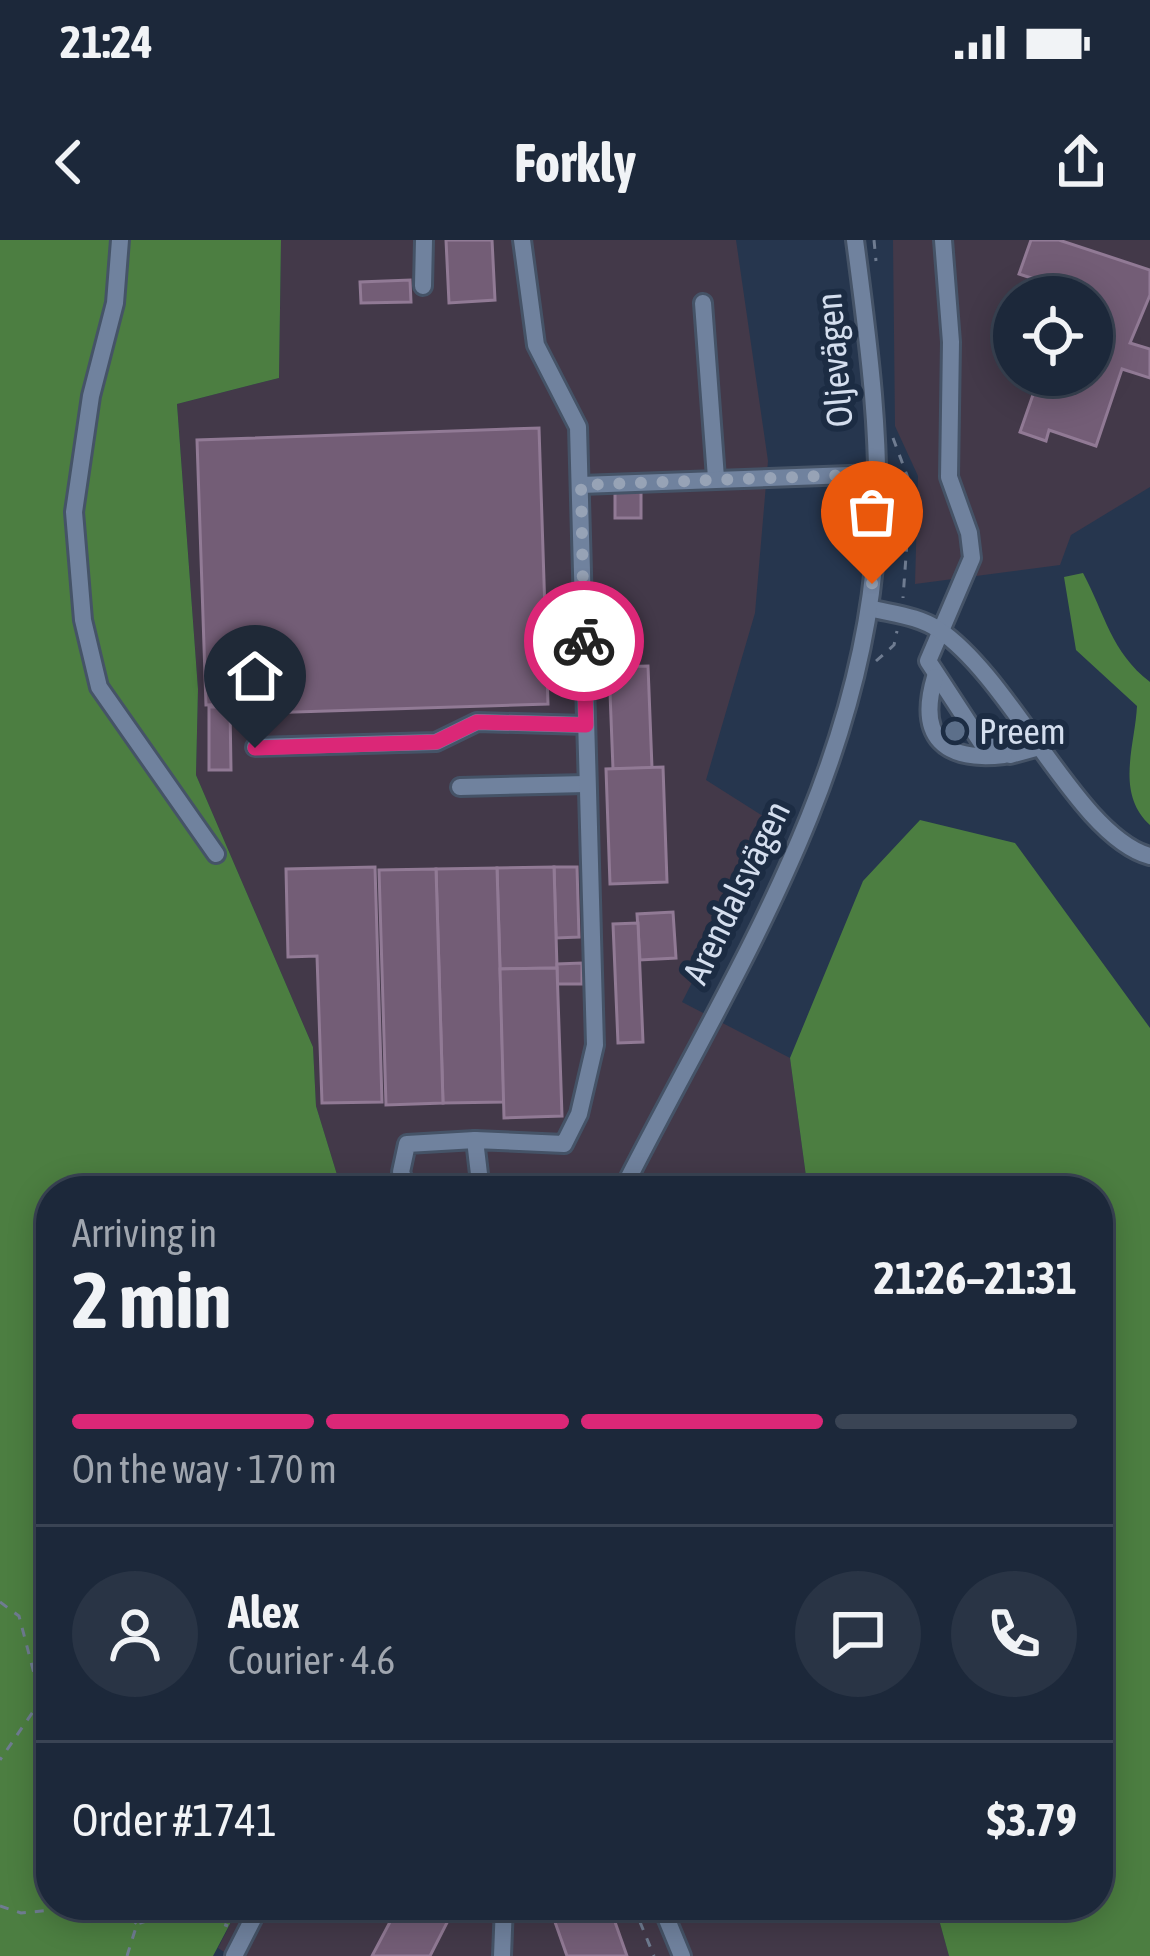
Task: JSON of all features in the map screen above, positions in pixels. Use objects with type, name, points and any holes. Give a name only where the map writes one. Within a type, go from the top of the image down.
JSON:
[{"type":"street","points":[[120,240],[115,303],[91,396],[74,512],[83,620],[99,687],[216,854]]},
{"type":"street","points":[[423,286],[424,240]]},
{"type":"street","points":[[402,1176],[406,1144],[564,1144],[579,1114],[596,1045],[578,427],[536,346],[522,240]]},
{"type":"street","name":"Oljevägen","points":[[855,240],[877,474],[869,608]]},
{"type":"street","points":[[943,240],[951,342],[949,477],[969,533],[972,558],[928,661],[981,742],[1010,755]]},
{"type":"street","points":[[703,303],[716,478]]},
{"type":"street","name":"Oljevägen","points":[[581,485],[696,477],[877,474]]},
{"type":"street","points":[[869,608],[938,629],[980,663],[1103,827],[1132,850],[1150,856]]},
{"type":"street","name":"Arendalsvägen","points":[[630,1176],[824,788],[857,678],[869,608]]},
{"type":"street","points":[[935,677],[927,716],[946,748],[969,757],[1010,755],[1043,746]]},
{"type":"street","points":[[255,748],[436,742],[477,722],[586,725]]},
{"type":"street","points":[[460,787],[587,784]]},
{"type":"street","points":[[475,1141],[479,1176]]},
{"type":"street","points":[[234,1956],[252,1920]]},
{"type":"street","points":[[502,1956],[503,1920]]},
{"type":"street","points":[[667,1920],[682,1956]]},
{"type":"path","points":[[874,240],[876,262]]},
{"type":"path","points":[[872,671],[894,645],[900,616],[911,486],[892,436]]},
{"type":"path","points":[[0,1602],[19,1616],[36,1681]]},
{"type":"path","points":[[0,1760],[36,1707]]},
{"type":"path","points":[[0,1906],[21,1913],[36,1912]]},
{"type":"path","points":[[133,1920],[137,1924]]},
{"type":"path","points":[[137,1924],[150,1920]]},
{"type":"path","points":[[213,1920],[246,1933]]},
{"type":"path","points":[[639,1920],[654,1956]]},
{"type":"path","points":[[127,1956],[137,1924]]},
{"type":"shaded area","points":[[281,240],[736,240],[768,461],[755,613],[706,780],[774,823],[682,1002],[790,1058],[806,1176],[337,1176],[316,1106],[313,1047],[196,775],[198,689],[177,404],[279,378]]},
{"type":"shaded area","points":[[893,240],[1150,240],[1150,487],[1071,535],[1060,565],[915,584],[918,476],[895,426]]},
{"type":"shaded area","points":[[232,1920],[939,1920],[949,1956],[230,1956],[218,1948]]},
{"type":"green space","points":[[0,240],[281,240],[279,378],[177,404],[198,689],[196,775],[313,1047],[316,1106],[337,1176],[36,1176],[36,1920],[232,1920],[213,1956],[0,1956]]},
{"type":"green space","points":[[1083,573],[1117,645],[1150,682],[1150,825],[1139,812],[1130,784],[1137,706],[1076,650],[1064,577]]},
{"type":"green space","points":[[920,820],[1015,843],[1150,1028],[1150,1956],[949,1956],[939,1920],[1113,1920],[1113,1176],[806,1176],[790,1058],[863,881]]},
{"type":"building","points":[[446,240],[492,240],[495,300],[449,303]]},
{"type":"building","points":[[1031,240],[1059,240],[1150,270],[1150,295],[1130,343],[1150,349],[1150,378],[1122,369],[1113,396],[1113,276],[1019,274]]},
{"type":"building","points":[[410,280],[411,302],[361,303],[360,282]]},
{"type":"building","points":[[1033,396],[1113,396],[1096,446],[1049,430],[1046,441],[1020,432]]},
{"type":"building","points":[[539,428],[548,704],[264,713],[263,703],[206,705],[197,440]]},
{"type":"building","points":[[615,490],[641,490],[641,518],[615,518]]},
{"type":"building","points":[[648,666],[652,768],[613,769],[609,667]]},
{"type":"building","points":[[209,707],[230,707],[231,770],[209,770]]},
{"type":"building","points":[[663,767],[667,882],[610,884],[606,769]]},
{"type":"building","points":[[375,867],[382,1102],[322,1103],[317,956],[288,957],[286,869]]},
{"type":"building","points":[[554,867],[577,867],[579,937],[556,938]]},
{"type":"building","points":[[554,867],[557,968],[500,969],[497,868]]},
{"type":"building","points":[[497,868],[504,1102],[443,1103],[436,869]]},
{"type":"building","points":[[436,869],[443,1103],[386,1105],[379,870]]},
{"type":"building","points":[[673,912],[676,958],[640,960],[637,914]]},
{"type":"building","points":[[638,923],[643,1042],[618,1043],[613,924]]},
{"type":"building","points":[[582,963],[582,984],[557,984],[557,964]]},
{"type":"building","points":[[557,968],[562,1116],[504,1118],[500,969]]},
{"type":"building","points":[[391,1920],[448,1920],[430,1956],[372,1956]]},
{"type":"building","points":[[554,1920],[614,1920],[627,1956],[567,1956]]},
{"type":"way so far","points":[[584,641],[581,485],[696,477],[877,474],[872,584]]},
{"type":"place","name":"Preem","points":[[955,731]]},
{"type":"route","points":[[255,748],[436,742],[477,722],[586,725],[584,641]]}]
